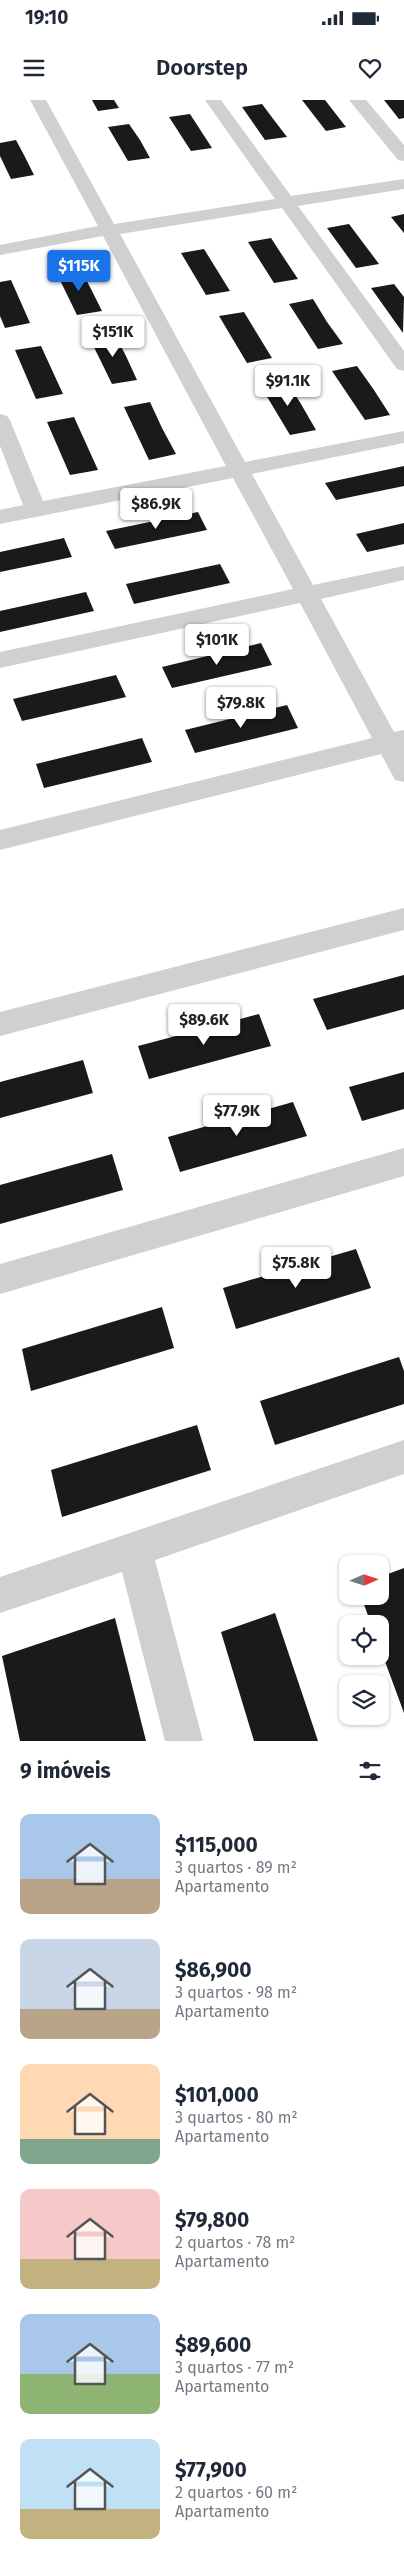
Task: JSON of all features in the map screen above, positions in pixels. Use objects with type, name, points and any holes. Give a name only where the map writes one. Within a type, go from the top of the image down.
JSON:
[{"type":"street","points":[[38,100],[307,594],[396,741],[404,773]]},
{"type":"street","points":[[213,100],[404,365]]},
{"type":"street","points":[[357,100],[404,156]]},
{"type":"street","points":[[0,250],[108,230],[288,204],[404,184]]},
{"type":"street","points":[[0,420],[36,510]]},
{"type":"street","points":[[0,517],[404,437]]},
{"type":"street","points":[[0,660],[404,573]]},
{"type":"street","points":[[0,840],[396,741]]},
{"type":"street","points":[[0,1024],[404,919]]},
{"type":"street","points":[[0,1279],[404,1162]]},
{"type":"street","points":[[0,1595],[403,1459]]},
{"type":"street","points":[[134,1550],[184,1741]]},
{"type":"building","points":[[92,100],[114,100],[119,108],[98,111]]},
{"type":"building","points":[[302,100],[325,100],[346,127],[326,131]]},
{"type":"building","points":[[384,100],[404,100],[404,118],[399,119]]},
{"type":"building","points":[[262,104],[287,137],[265,140],[242,107]]},
{"type":"building","points":[[190,114],[212,148],[191,151],[169,117]]},
{"type":"building","points":[[129,124],[150,158],[128,161],[108,127]]},
{"type":"building","points":[[16,140],[34,175],[11,179],[0,156],[0,143]]},
{"type":"building","points":[[404,214],[404,233],[391,217]]},
{"type":"building","points":[[349,224],[379,264],[356,268],[327,228]]},
{"type":"building","points":[[271,238],[298,279],[274,283],[248,242]]},
{"type":"building","points":[[204,249],[230,291],[206,295],[181,253]]},
{"type":"building","points":[[80,268],[102,311],[77,315],[56,272]]},
{"type":"building","points":[[11,280],[30,323],[5,328],[0,316],[0,282]]},
{"type":"building","points":[[394,284],[404,297],[403,333],[371,288]]},
{"type":"building","points":[[313,299],[343,344],[318,349],[289,304]]},
{"type":"building","points":[[244,312],[272,358],[247,363],[219,316]]},
{"type":"building","points":[[114,333],[137,380],[112,384],[89,337]]},
{"type":"building","points":[[41,346],[63,394],[36,399],[15,350]]},
{"type":"building","points":[[357,366],[390,415],[365,420],[332,371]]},
{"type":"building","points":[[286,380],[316,430],[290,435],[260,385]]},
{"type":"building","points":[[150,402],[176,454],[149,460],[124,407]]},
{"type":"building","points":[[74,417],[98,470],[70,475],[47,422]]},
{"type":"building","points":[[404,466],[404,486],[336,500],[325,483]]},
{"type":"building","points":[[198,512],[207,530],[115,549],[106,531]]},
{"type":"building","points":[[404,523],[404,544],[367,552],[356,534]]},
{"type":"building","points":[[64,538],[72,557],[0,572],[0,552]]},
{"type":"building","points":[[220,564],[230,583],[134,604],[126,584]]},
{"type":"building","points":[[86,592],[94,611],[0,632],[0,611]]},
{"type":"building","points":[[261,643],[272,665],[172,688],[162,667]]},
{"type":"building","points":[[116,675],[126,697],[22,721],[13,699]]},
{"type":"building","points":[[287,705],[298,728],[195,753],[185,730]]},
{"type":"building","points":[[142,738],[152,762],[44,788],[36,764]]},
{"type":"building","points":[[404,975],[404,1009],[327,1030],[313,999]]},
{"type":"building","points":[[259,1014],[271,1046],[149,1079],[138,1046]]},
{"type":"building","points":[[83,1060],[93,1093],[0,1118],[0,1082]]},
{"type":"building","points":[[404,1072],[404,1109],[362,1121],[349,1087]]},
{"type":"building","points":[[293,1102],[307,1136],[180,1172],[168,1137]]},
{"type":"building","points":[[112,1154],[123,1190],[0,1224],[0,1185]]},
{"type":"building","points":[[356,1249],[371,1288],[236,1329],[223,1288]]},
{"type":"building","points":[[162,1307],[174,1348],[31,1391],[22,1349]]},
{"type":"building","points":[[399,1357],[404,1371],[404,1404],[275,1445],[260,1401]]},
{"type":"building","points":[[197,1425],[211,1470],[62,1517],[51,1470]]},
{"type":"building","points":[[404,1568],[404,1713],[386,1665],[389,1665],[389,1615],[368,1615],[364,1605],[389,1605],[389,1574]]},
{"type":"building","points":[[275,1613],[318,1741],[254,1741],[221,1632]]},
{"type":"building","points":[[115,1618],[146,1741],[20,1741],[2,1656]]}]
